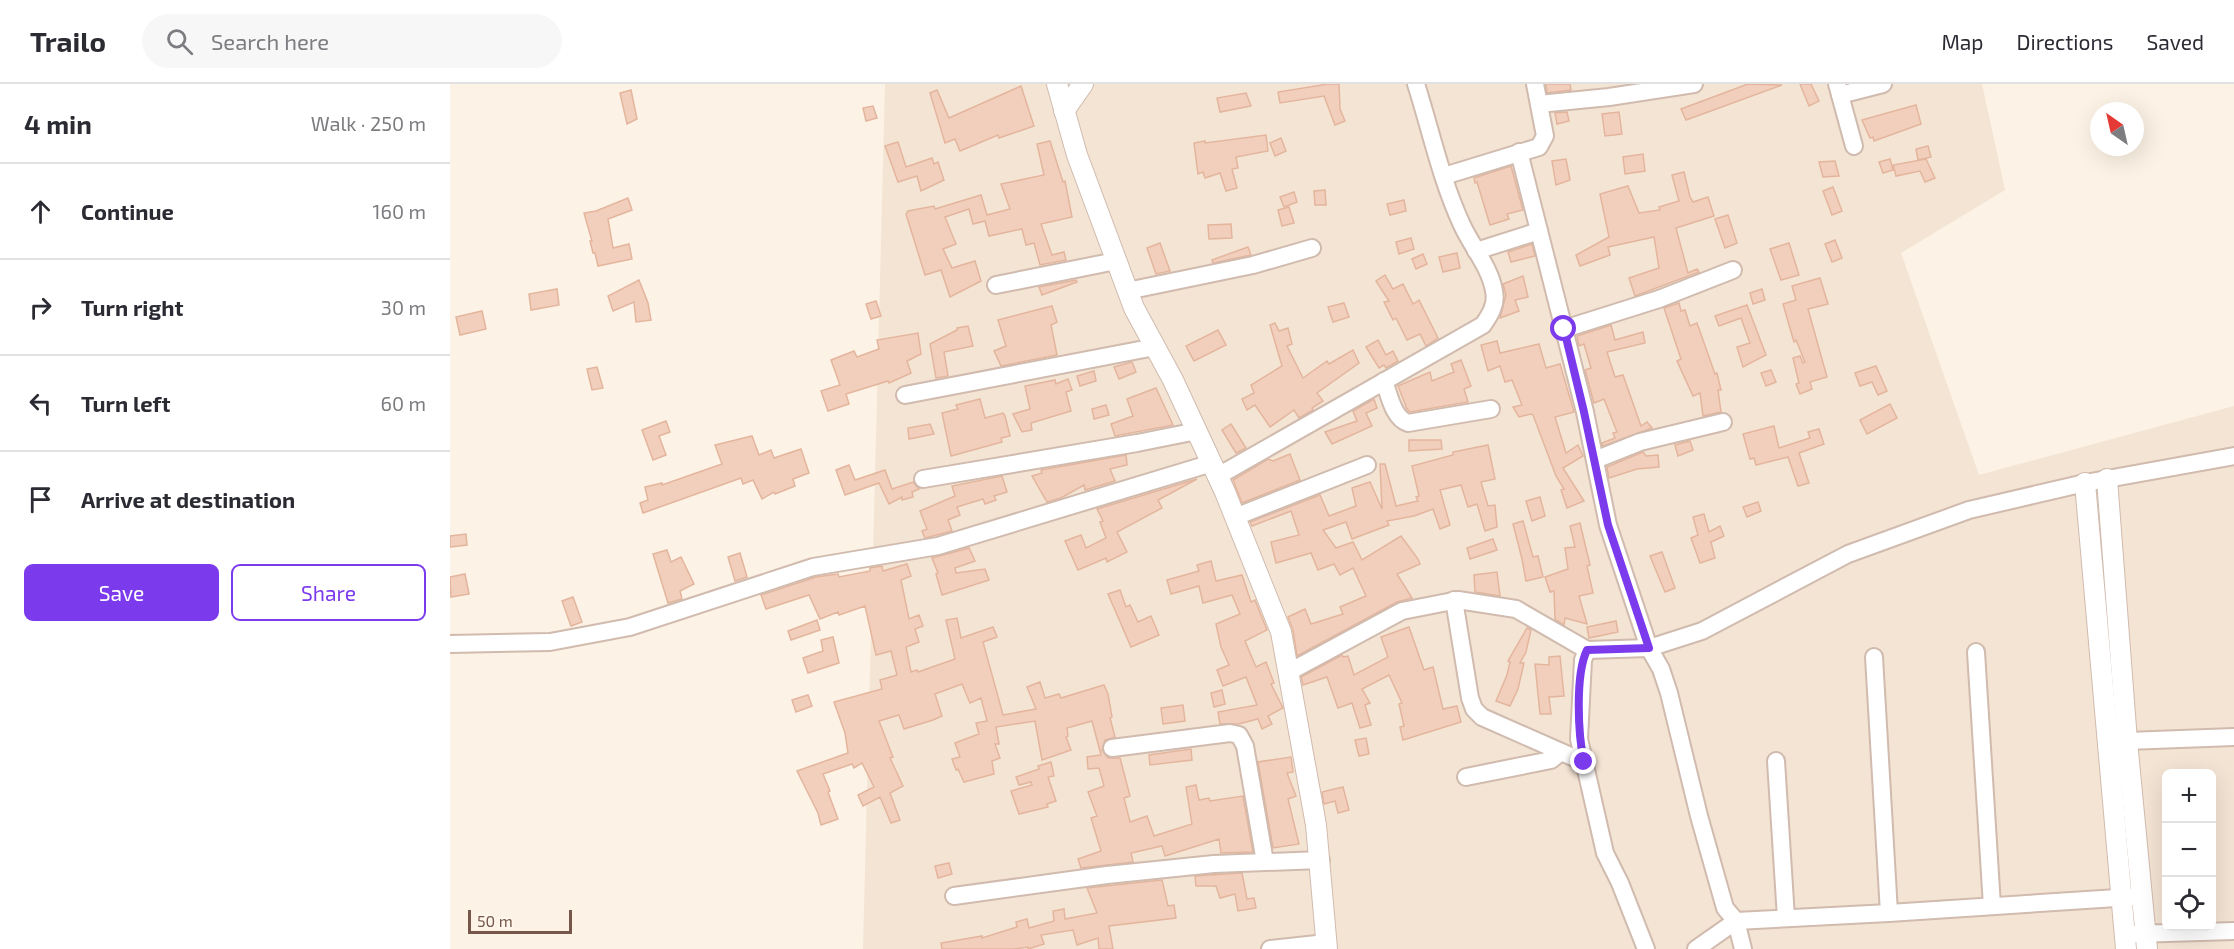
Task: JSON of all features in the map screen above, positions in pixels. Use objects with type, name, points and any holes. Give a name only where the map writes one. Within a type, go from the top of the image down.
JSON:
[{"type":"street","points":[[1057,84],[1077,155],[1127,291],[1215,469],[1281,632],[1321,860],[1326,946],[1270,949]]},
{"type":"street","points":[[1064,111],[1083,84]]},
{"type":"street","points":[[450,644],[550,642],[630,627],[813,567],[938,546],[1215,469],[1384,381],[1483,325],[1492,311],[1495,294],[1490,275],[1462,226],[1416,84]]},
{"type":"street","points":[[1444,176],[1539,147],[1545,136],[1535,84]]},
{"type":"street","points":[[1539,104],[1609,97],[1694,84]]},
{"type":"street","points":[[1854,146],[1838,90],[1883,84]]},
{"type":"street","points":[[1519,152],[1564,329],[1608,525],[1649,648],[1661,669],[1676,716],[1699,816],[1725,908],[1736,921],[1743,949]]},
{"type":"street","points":[[1476,251],[1539,231]]},
{"type":"street","points":[[1127,291],[1253,265],[1312,248]]},
{"type":"street","points":[[996,285],[1116,261]]},
{"type":"street","points":[[1564,329],[1659,299],[1733,270]]},
{"type":"street","points":[[905,395],[1155,347]]},
{"type":"street","points":[[1384,381],[1396,413],[1402,421],[1408,423],[1491,409]]},
{"type":"street","points":[[1595,460],[1640,442],[1722,422]]},
{"type":"street","points":[[923,479],[1197,431]]},
{"type":"street","points":[[1289,672],[1402,610],[1454,600],[1516,609],[1587,650],[1649,648],[1702,630],[1848,554],[1969,510],[2085,483],[2234,456]]},
{"type":"street","points":[[1235,517],[1367,465]]},
{"type":"street","points":[[2107,479],[2127,741],[2146,941]]},
{"type":"street","points":[[2085,483],[2125,942],[2234,931]]},
{"type":"street","points":[[1454,600],[1470,698],[1474,709],[1482,717],[1584,762]]},
{"type":"street","points":[[1587,650],[1583,660],[1579,739],[1605,853],[1620,883],[1646,949]]},
{"type":"street","points":[[1976,652],[1992,906]]},
{"type":"street","points":[[1874,657],[1888,913]]},
{"type":"street","points":[[1112,748],[1230,733],[1239,735],[1245,746],[1265,862]]},
{"type":"street","points":[[2127,741],[2234,737]]},
{"type":"street","points":[[1466,777],[1551,760],[1562,752]]},
{"type":"street","points":[[1776,761],[1786,918]]},
{"type":"street","points":[[954,896],[1107,875],[1214,864],[1321,860]]},
{"type":"street","points":[[1696,949],[1736,921],[2141,896]]},
{"type":"shaded area","points":[[885,84],[1982,84],[2005,190],[1901,253],[1979,475],[2234,406],[2234,949],[863,949]]},
{"type":"building","points":[[1339,84],[1340,109],[1345,121],[1335,125],[1324,96],[1280,103],[1278,92]]},
{"type":"building","points":[[1546,84],[1570,84],[1571,90],[1547,93]]},
{"type":"building","points":[[1748,84],[1782,85],[1686,120],[1681,109]]},
{"type":"building","points":[[1800,84],[1811,84],[1819,101],[1809,106]]},
{"type":"building","points":[[1021,86],[1034,126],[999,138],[998,135],[960,151],[955,139],[945,143],[930,93],[937,90],[949,118]]},
{"type":"building","points":[[631,90],[637,119],[627,124],[620,93]]},
{"type":"building","points":[[1246,93],[1251,106],[1220,112],[1217,98]]},
{"type":"building","points":[[1916,105],[1921,124],[1874,141],[1873,137],[1870,138],[1862,120]]},
{"type":"building","points":[[873,106],[877,118],[866,121],[863,108]]},
{"type":"building","points":[[1567,112],[1569,121],[1557,124],[1555,113]]},
{"type":"building","points":[[1619,112],[1622,134],[1605,136],[1602,114]]},
{"type":"building","points":[[1266,135],[1268,151],[1236,157],[1238,168],[1232,169],[1237,188],[1226,191],[1220,173],[1205,178],[1203,172],[1198,174],[1194,143]]},
{"type":"building","points":[[1281,138],[1286,151],[1275,156],[1270,143]]},
{"type":"building","points":[[1050,141],[1063,182],[1065,181],[1072,217],[1041,224],[1052,255],[1064,252],[1066,260],[1040,265],[1034,243],[1026,245],[1022,229],[989,236],[985,221],[973,224],[969,209],[945,217],[956,244],[943,249],[952,268],[975,261],[981,281],[950,297],[941,270],[925,275],[906,214],[908,211],[934,206],[935,209],[981,195],[987,215],[1010,209],[1001,184],[1044,175],[1037,144]]},
{"type":"building","points":[[898,142],[906,167],[932,158],[934,164],[938,162],[944,180],[921,191],[917,176],[898,182],[885,146]]},
{"type":"building","points":[[1928,146],[1931,157],[1918,160],[1916,149]]},
{"type":"building","points":[[1643,154],[1645,171],[1625,174],[1623,157]]},
{"type":"building","points":[[1566,159],[1570,180],[1556,185],[1552,161]]},
{"type":"building","points":[[1890,159],[1893,170],[1883,173],[1879,162]]},
{"type":"building","points":[[1926,159],[1935,178],[1925,182],[1920,171],[1896,176],[1893,165]]},
{"type":"building","points":[[1835,161],[1839,176],[1823,177],[1819,162]]},
{"type":"building","points":[[1511,166],[1523,210],[1507,214],[1509,219],[1490,225],[1474,178]]},
{"type":"building","points":[[1684,172],[1693,202],[1708,197],[1714,216],[1676,228],[1688,273],[1697,269],[1699,272],[1635,296],[1629,278],[1659,268],[1654,237],[1608,247],[1610,255],[1580,266],[1576,255],[1609,237],[1600,194],[1628,186],[1639,213],[1660,210],[1659,207],[1679,201],[1672,175]]},
{"type":"building","points":[[1833,187],[1842,211],[1832,215],[1823,191]]},
{"type":"building","points":[[1325,190],[1326,205],[1315,205],[1314,191]]},
{"type":"building","points":[[1294,192],[1297,202],[1284,207],[1280,197]]},
{"type":"building","points":[[628,198],[632,210],[608,219],[613,248],[629,244],[632,259],[598,266],[584,213],[596,211]]},
{"type":"building","points":[[1404,200],[1406,211],[1390,215],[1387,204]]},
{"type":"building","points":[[1289,207],[1294,223],[1282,226],[1278,210]]},
{"type":"building","points":[[1728,215],[1737,243],[1725,248],[1715,219]]},
{"type":"building","points":[[1231,224],[1232,238],[1209,239],[1208,225]]},
{"type":"building","points":[[1411,238],[1414,249],[1399,254],[1396,242]]},
{"type":"building","points":[[1835,240],[1842,258],[1832,262],[1825,244]]},
{"type":"building","points":[[1160,243],[1170,271],[1156,274],[1147,248]]},
{"type":"building","points":[[1789,243],[1799,275],[1781,280],[1770,249]]},
{"type":"building","points":[[1532,244],[1535,256],[1511,262],[1508,252]]},
{"type":"building","points":[[1248,247],[1251,255],[1213,263],[1212,260]]},
{"type":"building","points":[[1457,253],[1460,268],[1443,272],[1439,257]]},
{"type":"building","points":[[1423,254],[1427,264],[1416,269],[1412,259]]},
{"type":"building","points":[[1385,275],[1393,289],[1403,284],[1413,304],[1419,300],[1438,338],[1426,346],[1420,334],[1407,340],[1396,318],[1393,320],[1384,302],[1389,301],[1376,281]]},
{"type":"building","points":[[1523,276],[1528,297],[1515,300],[1519,311],[1500,318],[1506,295],[1503,284]]},
{"type":"building","points":[[1820,278],[1828,304],[1808,309],[1827,377],[1810,382],[1812,389],[1800,394],[1796,384],[1799,383],[1793,358],[1800,356],[1803,363],[1805,362],[1796,340],[1794,342],[1783,304],[1796,300],[1792,286]]},
{"type":"building","points":[[639,280],[648,303],[651,320],[636,322],[634,302],[613,311],[608,296]]},
{"type":"building","points":[[1076,280],[1077,282],[1042,295],[1039,287]]},
{"type":"building","points":[[557,289],[559,305],[531,310],[529,294]]},
{"type":"building","points":[[1762,289],[1765,300],[1753,304],[1750,293]]},
{"type":"building","points":[[876,301],[881,316],[871,319],[866,304]]},
{"type":"building","points":[[1344,303],[1349,317],[1333,322],[1328,307]]},
{"type":"building","points":[[1679,303],[1681,311],[1685,310],[1690,326],[1697,323],[1715,374],[1717,373],[1721,390],[1718,390],[1721,412],[1703,416],[1700,393],[1693,396],[1677,361],[1681,359],[1664,308]]},
{"type":"building","points":[[1747,305],[1766,355],[1743,367],[1737,347],[1750,343],[1741,318],[1719,326],[1715,316]]},
{"type":"building","points":[[1052,306],[1057,322],[1051,325],[1057,355],[1001,366],[994,351],[1006,346],[998,320]]},
{"type":"building","points":[[482,311],[486,329],[460,335],[456,317]]},
{"type":"building","points":[[1275,323],[1279,331],[1288,328],[1292,344],[1287,346],[1303,378],[1327,361],[1329,364],[1353,350],[1359,363],[1317,393],[1323,401],[1312,408],[1313,410],[1299,418],[1294,410],[1270,427],[1255,405],[1247,410],[1242,399],[1254,393],[1251,385],[1282,366],[1270,325]]},
{"type":"building","points":[[1611,325],[1615,340],[1643,332],[1645,343],[1607,352],[1615,377],[1623,375],[1641,426],[1647,422],[1652,428],[1603,446],[1602,443],[1615,438],[1613,433],[1617,432],[1604,399],[1594,403],[1585,370],[1591,368],[1584,344],[1579,346],[1577,336]]},
{"type":"building","points":[[968,326],[973,346],[944,352],[948,376],[936,378],[930,344],[957,328]]},
{"type":"building","points":[[1218,330],[1226,345],[1194,361],[1186,346]]},
{"type":"building","points":[[918,333],[921,354],[907,361],[911,373],[889,383],[888,381],[846,394],[849,404],[828,411],[821,391],[840,385],[831,360],[854,351],[857,357],[879,349],[877,340]]},
{"type":"building","points":[[1378,340],[1386,355],[1393,351],[1398,361],[1386,368],[1384,365],[1379,368],[1366,347]]},
{"type":"building","points":[[1497,341],[1500,353],[1539,344],[1546,368],[1560,364],[1574,412],[1555,417],[1566,453],[1578,445],[1583,456],[1563,468],[1584,501],[1567,508],[1561,490],[1564,489],[1556,476],[1533,415],[1519,417],[1513,407],[1522,405],[1512,380],[1505,382],[1500,366],[1488,371],[1481,345]]},
{"type":"building","points":[[1461,360],[1471,386],[1464,389],[1468,402],[1410,412],[1407,409],[1398,386],[1430,372],[1432,381],[1454,372],[1451,364]]},
{"type":"building","points":[[1132,362],[1136,372],[1119,379],[1114,367]]},
{"type":"building","points":[[1876,366],[1887,391],[1878,395],[1872,382],[1860,386],[1855,373]]},
{"type":"building","points":[[597,367],[603,388],[592,390],[587,369]]},
{"type":"building","points":[[1771,370],[1776,382],[1766,386],[1761,373]]},
{"type":"building","points":[[1094,371],[1096,381],[1080,386],[1077,376]]},
{"type":"building","points":[[1068,379],[1072,390],[1066,392],[1071,411],[1031,423],[1032,430],[1022,432],[1013,414],[1030,409],[1025,386],[1055,380],[1056,384]]},
{"type":"building","points":[[1156,388],[1173,425],[1115,436],[1111,424],[1133,416],[1127,399]]},
{"type":"building","points":[[980,399],[985,418],[1003,413],[1010,436],[1001,438],[1002,442],[951,456],[942,413],[958,409],[956,405]]},
{"type":"building","points":[[1374,399],[1377,408],[1366,413],[1372,426],[1332,444],[1325,432],[1357,421],[1353,411]]},
{"type":"building","points":[[1890,404],[1897,418],[1867,434],[1860,420]]},
{"type":"building","points":[[1106,405],[1109,415],[1094,419],[1092,409]]},
{"type":"building","points":[[666,421],[670,432],[659,436],[666,455],[653,460],[642,430]]},
{"type":"building","points":[[930,424],[934,434],[909,439],[908,428]]},
{"type":"building","points":[[1231,424],[1246,448],[1236,453],[1222,430]]},
{"type":"building","points":[[1774,426],[1779,448],[1810,438],[1808,432],[1819,429],[1824,444],[1799,453],[1809,483],[1798,486],[1788,457],[1756,465],[1754,458],[1750,459],[1743,434]]},
{"type":"building","points":[[752,436],[759,455],[771,450],[774,458],[801,449],[809,473],[793,479],[795,486],[775,494],[774,492],[762,499],[753,480],[743,484],[741,478],[643,513],[640,503],[648,500],[645,487],[662,483],[662,485],[722,464],[715,445]]},
{"type":"building","points":[[1409,440],[1441,440],[1442,449],[1409,451]]},
{"type":"building","points":[[1690,441],[1693,450],[1678,456],[1675,445]]},
{"type":"building","points":[[1488,445],[1495,479],[1481,482],[1488,506],[1495,505],[1497,527],[1485,531],[1477,504],[1468,507],[1461,485],[1440,490],[1450,525],[1440,529],[1433,509],[1414,516],[1387,521],[1389,525],[1352,539],[1346,522],[1323,530],[1336,548],[1353,542],[1362,560],[1401,536],[1420,564],[1397,574],[1412,598],[1397,602],[1297,656],[1293,630],[1288,617],[1305,609],[1311,624],[1343,614],[1340,607],[1366,596],[1353,568],[1340,575],[1334,564],[1318,570],[1311,553],[1276,563],[1271,542],[1299,535],[1291,511],[1252,526],[1250,522],[1320,495],[1329,516],[1356,506],[1352,488],[1370,482],[1382,509],[1380,464],[1385,464],[1396,506],[1418,501],[1416,497],[1419,496],[1412,466],[1453,455],[1453,452]]},
{"type":"building","points":[[1643,452],[1646,456],[1658,455],[1659,467],[1637,469],[1609,478],[1607,467]]},
{"type":"building","points":[[1290,454],[1300,480],[1242,503],[1233,480],[1268,459],[1273,461]]},
{"type":"building","points":[[1126,455],[1127,465],[1110,469],[1115,481],[1085,490],[1084,485],[1061,498],[1047,502],[1032,476],[1042,473],[1041,470]]},
{"type":"building","points":[[849,465],[855,480],[885,470],[892,489],[913,482],[919,489],[912,492],[913,497],[902,500],[902,497],[889,504],[879,483],[845,495],[836,470]]},
{"type":"building","points":[[1002,476],[1007,492],[994,496],[996,500],[985,504],[983,499],[957,507],[960,515],[948,520],[952,531],[925,538],[922,531],[927,529],[920,511],[955,496],[952,486]]},
{"type":"building","points":[[1197,479],[1158,500],[1162,508],[1117,532],[1127,552],[1107,562],[1106,558],[1078,570],[1065,541],[1081,535],[1086,548],[1106,538],[1100,522],[1103,521],[1097,509]]},
{"type":"building","points":[[1540,497],[1545,516],[1532,521],[1526,501]]},
{"type":"building","points":[[1758,502],[1761,511],[1747,517],[1743,507]]},
{"type":"building","points":[[1704,514],[1709,532],[1720,526],[1724,536],[1711,542],[1715,558],[1700,563],[1691,538],[1698,535],[1693,517]]},
{"type":"building","points":[[1523,521],[1533,557],[1538,556],[1543,577],[1526,581],[1513,524]]},
{"type":"building","points":[[1580,523],[1590,565],[1587,566],[1593,593],[1579,596],[1587,624],[1565,618],[1564,625],[1555,619],[1554,591],[1550,592],[1545,577],[1568,569],[1565,548],[1575,547],[1570,526]]},
{"type":"building","points":[[466,534],[467,545],[450,547],[450,536]]},
{"type":"building","points":[[1493,539],[1497,550],[1470,559],[1467,548]]},
{"type":"building","points":[[969,548],[975,561],[955,568],[956,573],[985,569],[989,580],[942,595],[936,574],[938,573],[932,558]]},
{"type":"building","points":[[667,550],[671,562],[681,557],[694,584],[680,591],[682,599],[668,603],[653,554]]},
{"type":"building","points":[[1662,552],[1675,588],[1665,592],[1650,556]]},
{"type":"building","points":[[740,553],[747,577],[735,581],[728,557]]},
{"type":"building","points":[[1211,561],[1216,581],[1242,575],[1251,602],[1255,600],[1267,630],[1245,641],[1256,667],[1266,662],[1274,683],[1271,684],[1283,708],[1268,716],[1272,724],[1262,729],[1258,719],[1238,724],[1220,724],[1218,712],[1257,705],[1246,677],[1223,686],[1217,670],[1229,665],[1221,647],[1216,624],[1240,614],[1232,595],[1203,603],[1199,586],[1171,594],[1167,580],[1199,571],[1197,565]]},
{"type":"building","points":[[907,564],[911,576],[901,580],[909,619],[919,615],[923,626],[915,629],[919,642],[906,647],[911,672],[917,670],[918,672],[955,659],[946,620],[957,618],[961,638],[993,627],[997,637],[983,642],[1003,715],[1036,709],[1027,687],[1040,682],[1045,698],[1059,694],[1061,698],[1104,685],[1108,694],[1112,717],[1110,718],[1115,737],[1105,740],[1102,750],[1108,758],[1120,758],[1130,796],[1124,798],[1130,822],[1147,816],[1154,836],[1192,824],[1186,787],[1196,785],[1199,800],[1209,798],[1210,801],[1243,796],[1253,852],[1221,853],[1219,839],[1165,856],[1162,846],[1131,853],[1133,862],[1081,868],[1078,859],[1101,851],[1091,818],[1097,816],[1088,792],[1104,786],[1099,768],[1088,769],[1087,757],[1101,755],[1092,721],[1067,728],[1068,736],[1066,737],[1071,750],[1042,760],[1035,721],[996,727],[999,744],[995,744],[1000,758],[992,761],[994,774],[964,782],[952,759],[960,757],[955,743],[979,734],[976,723],[987,721],[981,698],[970,703],[962,684],[935,694],[942,716],[904,729],[899,715],[879,721],[893,757],[890,758],[903,786],[890,793],[900,820],[891,823],[880,797],[863,806],[858,795],[874,787],[862,763],[854,768],[852,764],[823,774],[838,819],[821,825],[818,813],[797,771],[848,753],[845,733],[834,702],[882,689],[880,680],[897,675],[891,651],[876,655],[865,606],[820,619],[809,595],[766,609],[761,595],[816,577],[838,574],[839,577],[870,571],[870,568],[882,566],[883,571]]},
{"type":"building","points":[[1497,572],[1500,596],[1475,592],[1474,575]]},
{"type":"building","points":[[465,574],[469,594],[451,597],[450,577]]},
{"type":"building","points":[[1120,590],[1126,607],[1130,605],[1138,622],[1151,616],[1159,635],[1131,647],[1108,594]]},
{"type":"building","points":[[573,597],[582,622],[571,626],[562,601]]},
{"type":"building","points":[[817,620],[820,630],[791,640],[788,631]]},
{"type":"building","points":[[1616,621],[1618,632],[1589,638],[1587,627]]},
{"type":"building","points":[[1409,627],[1424,670],[1433,667],[1443,709],[1457,706],[1461,722],[1403,740],[1400,727],[1404,726],[1399,704],[1402,703],[1389,675],[1362,689],[1370,703],[1365,705],[1371,725],[1360,728],[1352,703],[1338,708],[1327,677],[1303,685],[1301,677],[1342,655],[1343,657],[1348,656],[1354,675],[1388,657],[1381,637]]},
{"type":"building","points":[[1527,628],[1531,630],[1526,652],[1520,663],[1524,663],[1518,689],[1510,706],[1496,701],[1507,675],[1510,662],[1508,661]]},
{"type":"building","points":[[833,637],[839,663],[808,673],[803,658],[823,651],[821,640]]},
{"type":"building","points":[[1560,656],[1564,696],[1549,697],[1551,714],[1540,714],[1535,664],[1549,665],[1549,657]]},
{"type":"building","points":[[1222,690],[1225,704],[1214,707],[1211,693]]},
{"type":"building","points":[[808,695],[812,706],[796,712],[792,700]]},
{"type":"building","points":[[1183,705],[1185,721],[1163,724],[1161,708]]},
{"type":"building","points":[[1366,738],[1369,754],[1359,756],[1355,740]]},
{"type":"building","points":[[1191,749],[1192,760],[1150,765],[1149,755]]},
{"type":"building","points":[[1291,757],[1293,772],[1287,773],[1296,796],[1288,799],[1299,844],[1273,848],[1258,762]]},
{"type":"building","points":[[1051,762],[1054,776],[1048,777],[1056,801],[1047,804],[1048,807],[1019,814],[1011,791],[1032,785],[1031,782],[1019,785],[1016,777]]},
{"type":"building","points":[[1343,787],[1349,810],[1338,813],[1335,801],[1324,804],[1322,792]]},
{"type":"building","points":[[949,863],[952,874],[938,878],[935,866]]},
{"type":"building","points":[[1242,873],[1247,899],[1254,898],[1256,908],[1238,911],[1235,894],[1220,898],[1216,886],[1196,886],[1195,876]]},
{"type":"building","points":[[1162,880],[1168,906],[1174,905],[1176,918],[1109,926],[1113,949],[1099,949],[1098,938],[1077,945],[1073,930],[1041,935],[1044,944],[1028,949],[1028,947],[942,949],[941,943],[982,936],[982,938],[1017,927],[1016,922],[1027,919],[1029,928],[1054,921],[1053,911],[1064,909],[1065,919],[1097,913],[1087,888]]},
{"type":"route","points":[[1564,329],[1608,525],[1649,648],[1587,650],[1583,660],[1580,696],[1579,739],[1584,762]]}]
